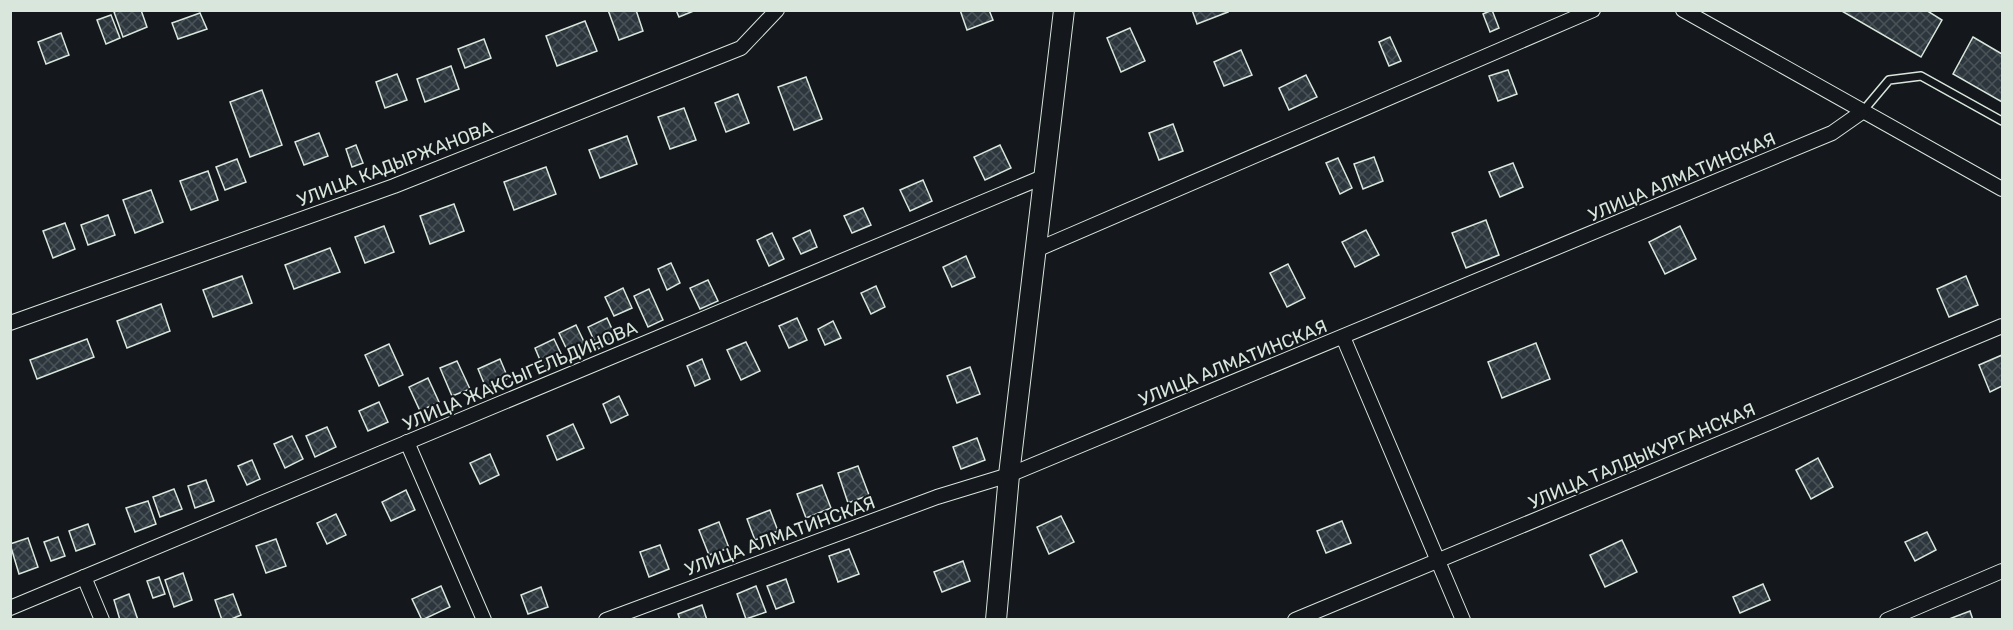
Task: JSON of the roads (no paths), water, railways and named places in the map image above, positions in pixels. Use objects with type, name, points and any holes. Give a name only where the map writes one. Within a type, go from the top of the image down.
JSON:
[{"type":"street","name":"УЛИЦА КАДЫРЖАНОВА","points":[[10,323],[394,186],[741,48],[777,10]]},
{"type":"street","points":[[996,620],[1009,474],[1064,10]]},
{"type":"street","points":[[1036,250],[1593,10]]},
{"type":"street","points":[[1683,10],[2002,189]]},
{"type":"street","name":"УЛИЦА АЛМАТИНСКАЯ","points":[[606,620],[937,497],[1009,474],[1832,133],[1862,112]]},
{"type":"street","name":"УЛИЦА ЖАКСЫГЕЛЬДИНОВА","points":[[10,608],[1043,177]]},
{"type":"street","name":"УЛИЦА ТАЛДЫКУРГАНСКАЯ","points":[[1295,620],[2002,326]]},
{"type":"street","points":[[1343,337],[1463,620]]},
{"type":"street","points":[[407,442],[484,620]]},
{"type":"street","points":[[1887,620],[2002,571]]},
{"type":"street","points":[[84,577],[102,620]]},
{"type":"lane","points":[[1862,112],[1890,81],[1921,76],[2002,121]]}]
